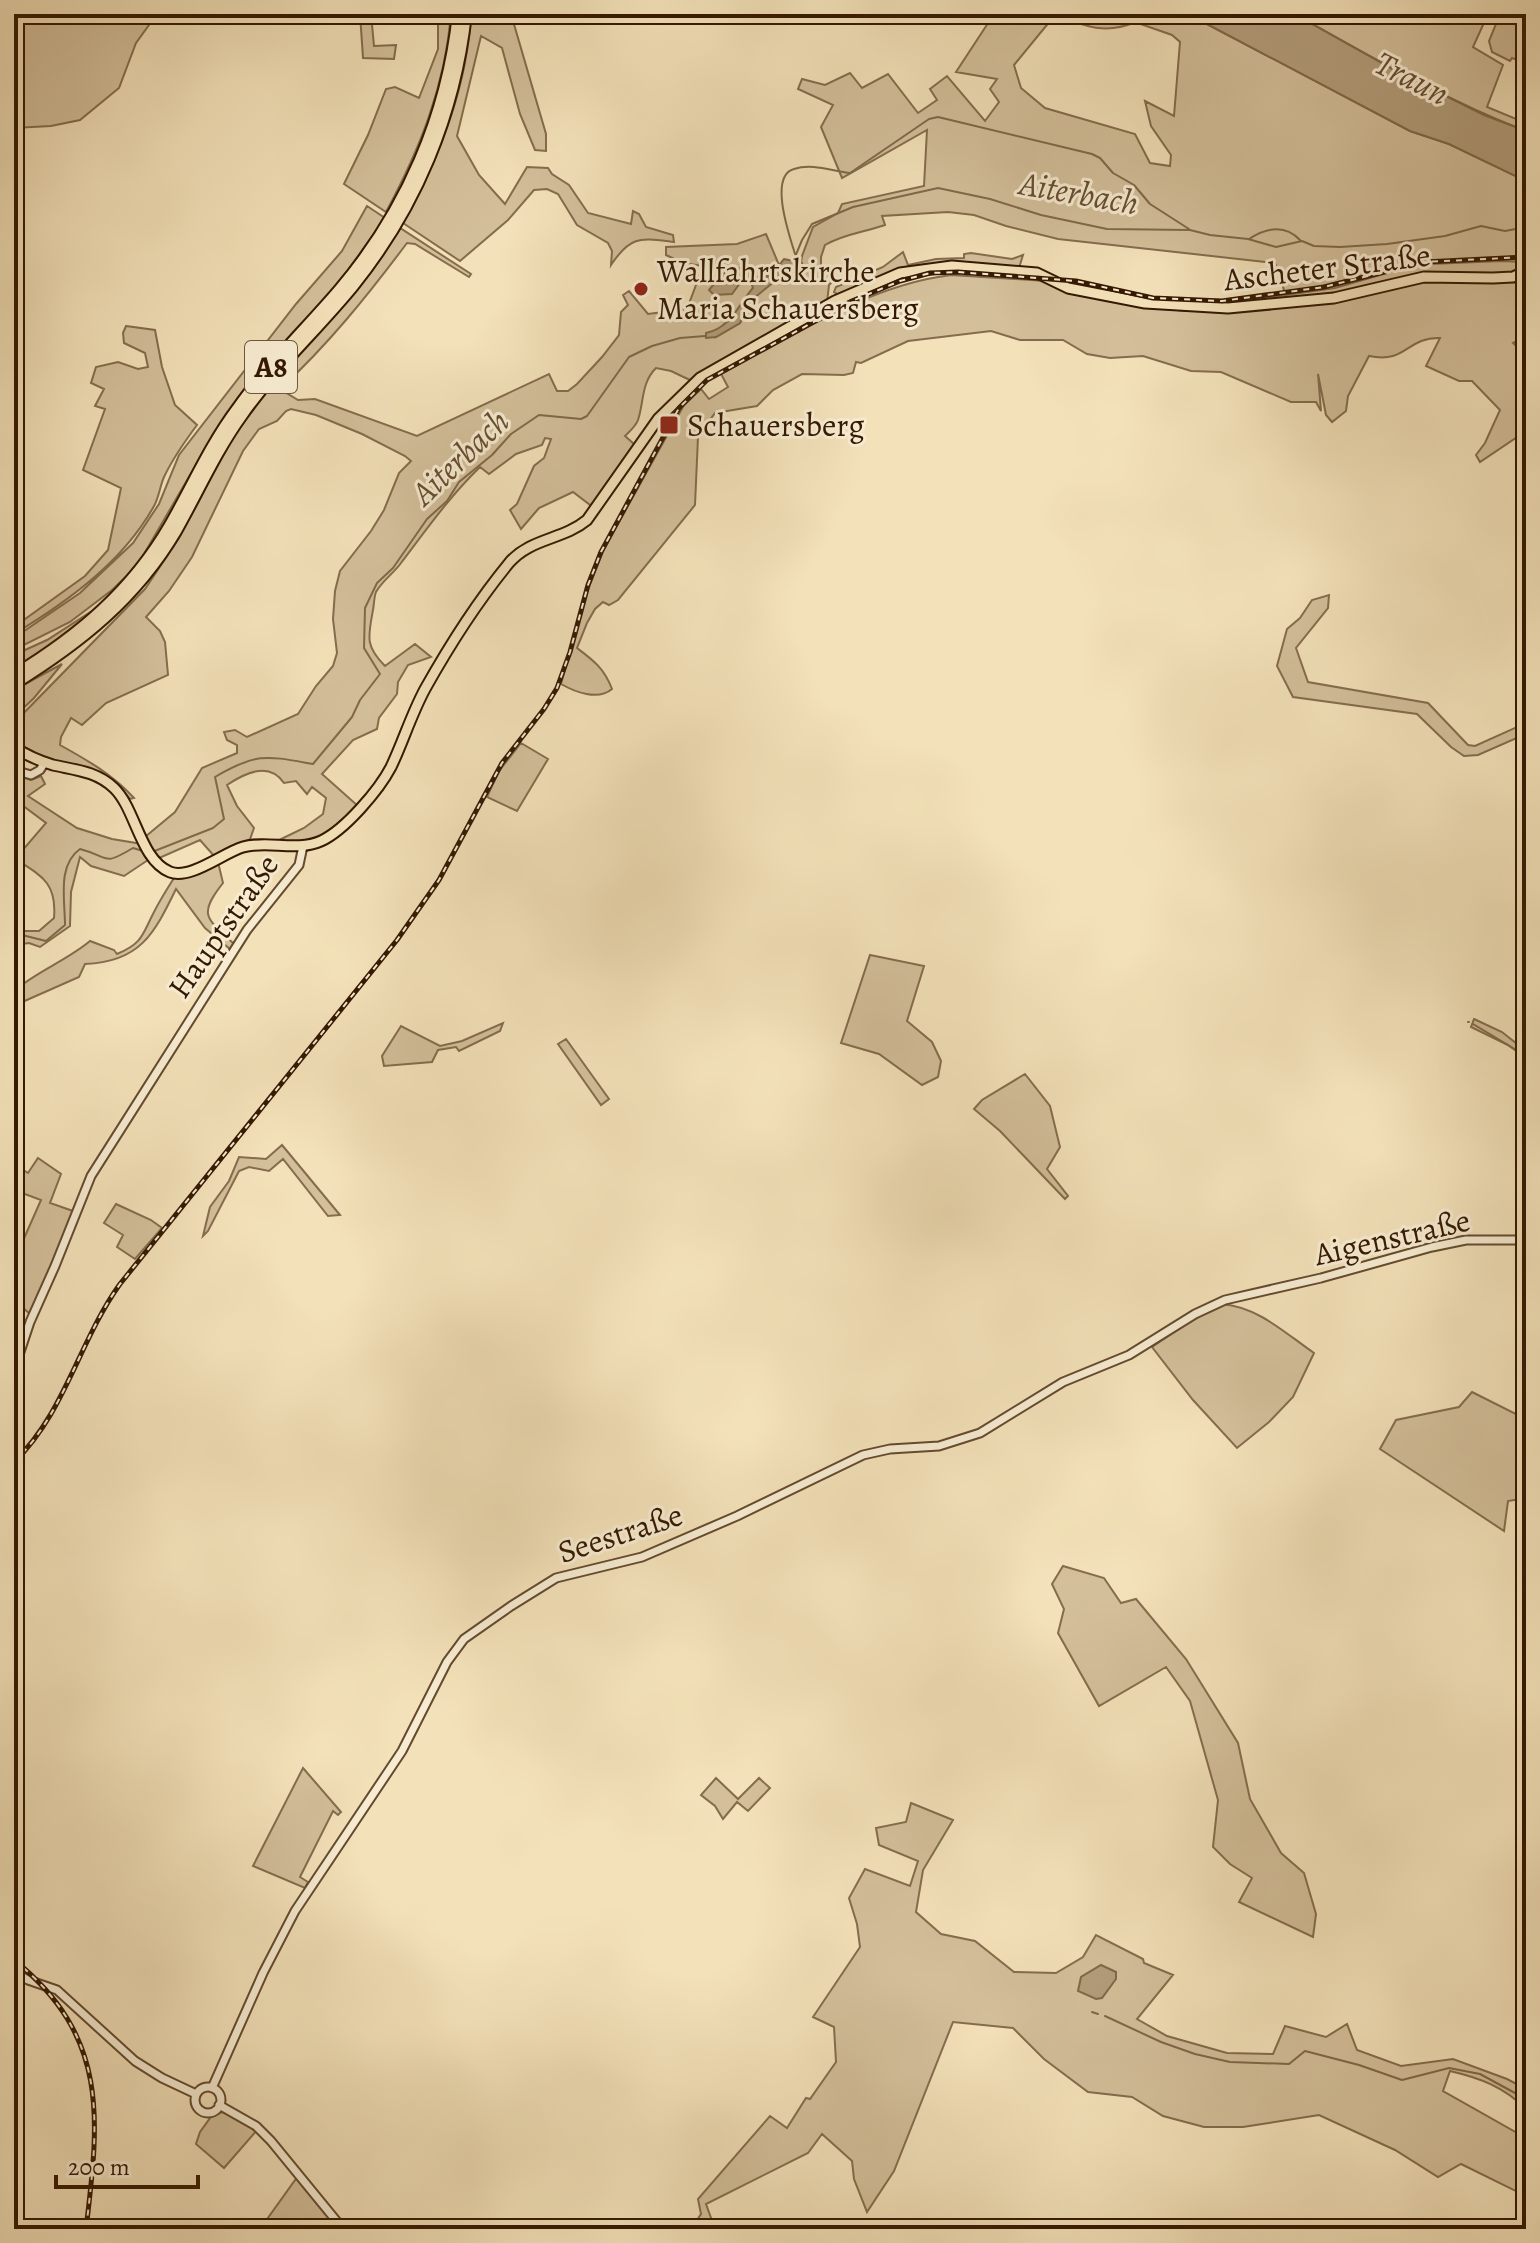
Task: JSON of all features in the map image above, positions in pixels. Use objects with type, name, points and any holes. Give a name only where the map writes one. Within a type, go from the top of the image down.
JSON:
[{"type":"highway","name":"A8","points":[[14,675],[80,631],[137,574],[170,526],[213,445],[238,408],[339,291],[375,243],[404,194],[427,144],[445,86],[458,14]]},
{"type":"highway","name":"A8","points":[[14,684],[86,636],[139,584],[171,538],[243,413],[353,286],[387,239],[417,187],[438,137],[457,69],[466,14]]},
{"type":"main road","name":"Ascheter Straße","points":[[602,500],[658,419],[700,378],[835,301],[878,281],[910,271],[952,266],[1037,273],[1068,288],[1145,303],[1228,308],[1334,298],[1424,277],[1513,277],[1526,271]]},
{"type":"main road","name":"Hauptstraße","points":[[303,846],[334,833],[381,783],[439,664],[508,564],[524,549],[580,526],[591,517],[602,500]]},
{"type":"main road","points":[[14,747],[45,762],[88,772],[109,784],[126,803],[154,859],[167,871],[181,874],[241,848],[303,846]]},
{"type":"street","points":[[14,770],[31,775],[40,770],[45,762]]},
{"type":"street","name":"Hauptstraße","points":[[14,1370],[30,1322],[91,1176],[247,930],[299,865],[303,846]]},
{"type":"street","name":"Aigenstraße","points":[[1269,1290],[1466,1240],[1526,1240]]},
{"type":"street","name":"Seestraße","points":[[212,2088],[263,1973],[295,1911],[402,1751],[447,1662],[464,1639],[479,1627],[556,1578],[642,1557],[737,1516],[863,1455],[890,1449],[939,1446],[980,1433],[1063,1382],[1142,1348],[1209,1306],[1269,1290]]},
{"type":"street","points":[[14,1972],[57,1990],[135,2061],[196,2094]]},
{"type":"street","points":[[205,2087],[212,2088],[220,2097],[219,2105],[211,2112],[204,2112],[195,2102],[196,2094],[205,2087]]},
{"type":"street","points":[[219,2105],[256,2126],[343,2229]]},
{"type":"shaded area","points":[[14,14],[157,14],[136,43],[119,88],[80,120],[51,126],[14,128]]},
{"type":"shaded area","points":[[360,14],[371,14],[374,46],[396,45],[394,59],[363,58]]},
{"type":"shaded area","points":[[432,14],[451,14],[437,92],[410,165],[386,212],[344,184],[386,89],[395,87],[419,98],[438,49],[438,18],[432,18]]},
{"type":"shaded area","points":[[471,14],[511,14],[546,134],[546,151],[535,150],[520,114],[502,48],[481,36],[457,136],[479,175],[505,204],[527,167],[548,168],[569,185],[588,213],[631,224],[633,211],[639,214],[646,227],[673,235],[674,242],[644,240],[631,243],[611,265],[612,251],[608,243],[577,225],[558,194],[547,189],[534,190],[508,220],[460,261],[403,223],[428,174],[449,122],[464,69]]},
{"type":"shaded area","points":[[994,14],[1188,14],[1410,131],[1449,144],[1526,181],[1526,256],[1415,262],[1285,293],[1275,263],[1058,239],[974,215],[948,212],[882,216],[885,225],[825,245],[821,270],[835,279],[829,285],[827,303],[692,381],[656,368],[645,386],[637,422],[625,436],[635,445],[594,508],[573,492],[539,508],[521,529],[510,510],[517,504],[534,466],[544,458],[551,439],[545,438],[542,445],[516,454],[489,474],[480,467],[459,490],[376,592],[369,634],[371,647],[379,659],[385,666],[415,644],[431,657],[408,665],[398,682],[397,694],[379,718],[377,729],[353,740],[322,774],[358,806],[330,832],[311,840],[273,843],[304,828],[323,814],[326,798],[312,787],[307,794],[296,781],[284,783],[271,772],[257,771],[227,785],[237,806],[254,828],[249,842],[215,857],[200,840],[157,859],[145,837],[175,812],[202,768],[237,753],[237,745],[227,740],[224,732],[235,730],[247,737],[298,714],[333,666],[337,653],[333,619],[335,591],[340,571],[371,531],[384,510],[399,473],[411,461],[362,434],[316,415],[291,409],[277,421],[259,429],[243,451],[192,557],[169,591],[146,617],[160,631],[165,642],[168,675],[106,703],[82,725],[71,718],[61,737],[60,745],[108,775],[134,798],[130,799],[103,774],[86,767],[48,760],[14,741],[14,723],[145,589],[179,538],[230,442],[278,378],[368,276],[400,228],[471,274],[469,277],[415,244],[407,243],[347,319],[280,389],[298,400],[315,399],[417,436],[549,374],[557,391],[568,391],[619,335],[621,312],[628,305],[623,295],[629,291],[648,314],[687,309],[703,266],[683,263],[666,255],[666,247],[737,244],[766,234],[779,265],[763,277],[743,279],[751,280],[753,288],[738,311],[718,330],[716,337],[740,323],[749,302],[764,288],[790,270],[799,275],[802,256],[813,227],[838,213],[842,204],[924,186],[927,130],[842,178],[821,127],[833,105],[798,89],[802,79],[825,85],[850,73],[862,88],[888,74],[918,113],[937,100],[930,89],[947,76],[985,121],[999,102],[990,89],[997,79],[956,72]],"holes":[[[1055,15],[1105,28],[1135,22],[1172,35],[1180,42],[1174,116],[1145,101],[1151,126],[1171,155],[1170,166],[1150,163],[1135,134],[1045,108],[1021,88],[1014,65]]]},
{"type":"shaded area","points":[[1188,14],[1294,14],[1398,72],[1484,115],[1526,131],[1526,181],[1449,144],[1410,131]]},
{"type":"shaded area","points":[[1295,14],[1488,14],[1473,47],[1503,65],[1487,107],[1526,123],[1526,131],[1437,91]]},
{"type":"shaded area","points":[[1500,14],[1526,14],[1526,63],[1512,58],[1510,61],[1492,52],[1489,41]]},
{"type":"shaded area","points":[[367,206],[385,218],[339,283],[242,393],[218,427],[137,566],[70,622],[14,650],[14,638],[80,593],[133,543],[159,504],[179,455],[296,304],[342,251]]},
{"type":"shaded area","points":[[903,252],[908,265],[936,259],[964,258],[964,254],[971,253],[1012,259],[1023,255],[1019,268],[937,264],[839,295],[834,292],[836,287],[883,267]]},
{"type":"shaded area","points":[[784,259],[802,263],[799,276],[791,270],[785,273],[749,302],[740,323],[716,337],[706,338],[706,333],[728,321],[753,288],[751,280],[743,279],[732,294],[714,295],[709,290],[721,276],[738,268],[760,279],[770,276]]},
{"type":"shaded area","points":[[1526,262],[1526,268],[1309,298],[1240,304],[1170,304],[1062,282],[1151,299],[1229,303],[1335,288],[1408,267]]},
{"type":"shaded area","points":[[951,275],[1046,281],[1144,306],[1185,311],[1235,310],[1436,279],[1512,279],[1523,282],[1519,295],[1526,298],[1526,336],[1513,343],[1522,351],[1526,362],[1526,431],[1480,462],[1476,455],[1500,410],[1472,381],[1459,381],[1426,366],[1440,338],[1420,342],[1399,354],[1369,356],[1348,396],[1346,411],[1332,422],[1326,415],[1318,374],[1321,411],[1316,402],[1291,402],[1221,372],[1191,371],[1143,356],[1110,358],[1087,354],[1063,340],[1020,340],[991,331],[908,341],[861,363],[856,362],[853,373],[802,374],[773,390],[757,406],[715,413],[698,437],[695,505],[618,600],[609,605],[603,602],[595,609],[577,648],[598,665],[612,689],[593,695],[561,684],[587,592],[604,549],[684,405],[701,389],[709,399],[728,387],[721,374],[861,300],[891,289]]},
{"type":"shaded area","points":[[126,326],[155,330],[162,367],[175,405],[197,425],[168,470],[154,506],[126,545],[92,579],[14,634],[14,627],[85,576],[108,550],[121,488],[83,470],[105,409],[95,406],[104,389],[91,383],[96,367],[118,362],[138,369],[148,367],[145,353],[124,343]]},
{"type":"shaded area","points":[[1329,595],[1328,608],[1296,648],[1308,682],[1428,703],[1468,745],[1475,746],[1526,723],[1526,734],[1478,755],[1464,756],[1417,714],[1293,697],[1277,666],[1287,629],[1300,618],[1312,600]]},
{"type":"shaded area","points":[[92,611],[66,635],[14,669],[14,655],[47,640]]},
{"type":"shaded area","points":[[62,664],[34,698],[14,717],[14,690]]},
{"type":"shaded area","points":[[521,743],[548,759],[517,811],[487,797],[499,771]]},
{"type":"shaded area","points":[[14,774],[31,780],[41,776],[45,784],[28,796],[77,828],[142,844],[151,858],[124,876],[91,866],[80,857],[71,892],[70,926],[40,947],[29,943],[14,945],[14,931],[39,931],[54,918],[54,906],[46,882],[15,859],[46,823],[14,799]]},
{"type":"shaded area","points":[[218,862],[223,883],[208,910],[212,922],[234,944],[230,949],[205,928],[176,889],[152,932],[132,951],[119,958],[85,964],[79,977],[20,1003],[14,999],[14,991],[23,984],[90,941],[117,954],[132,946],[144,932],[174,878],[184,877]]},
{"type":"shaded area","points":[[870,955],[924,966],[907,1021],[932,1042],[941,1061],[938,1077],[922,1085],[879,1054],[841,1043]]},
{"type":"shaded area","points":[[1474,1019],[1502,1032],[1526,1051],[1526,1058],[1508,1045],[1471,1027]]},
{"type":"shaded area","points":[[503,1023],[500,1031],[459,1051],[456,1047],[438,1050],[432,1062],[384,1066],[382,1056],[401,1026],[440,1046],[462,1041]]},
{"type":"shaded area","points":[[566,1039],[609,1099],[601,1105],[558,1044]]},
{"type":"shaded area","points":[[1025,1074],[1050,1106],[1060,1147],[1047,1169],[1068,1196],[1065,1199],[1000,1131],[974,1109],[982,1100]]},
{"type":"shaded area","points":[[282,1145],[340,1215],[328,1216],[283,1159],[269,1171],[249,1167],[239,1171],[203,1236],[210,1207],[229,1181],[239,1157],[266,1159]]},
{"type":"shaded area","points":[[38,1158],[61,1174],[50,1203],[73,1211],[69,1228],[30,1314],[14,1300],[14,1261],[41,1200],[14,1190],[14,1164],[28,1173]]},
{"type":"shaded area","points":[[116,1204],[162,1228],[135,1259],[117,1247],[123,1235],[104,1223]]},
{"type":"shaded area","points":[[1222,1304],[1259,1316],[1314,1353],[1293,1397],[1237,1448],[1193,1400],[1152,1347],[1199,1315]]},
{"type":"shaded area","points":[[1472,1392],[1526,1419],[1526,1498],[1508,1501],[1504,1531],[1380,1449],[1396,1420],[1459,1407]]},
{"type":"shaded area","points":[[1063,1566],[1104,1578],[1121,1603],[1136,1599],[1186,1659],[1238,1743],[1250,1799],[1281,1853],[1304,1873],[1316,1914],[1313,1937],[1239,1902],[1252,1878],[1230,1864],[1213,1847],[1218,1800],[1190,1701],[1166,1667],[1099,1706],[1058,1633],[1064,1609],[1052,1584]]},
{"type":"shaded area","points":[[303,1768],[341,1812],[338,1815],[333,1811],[300,1877],[308,1882],[305,1888],[253,1866]]},
{"type":"shaded area","points":[[716,1778],[738,1799],[759,1778],[770,1788],[748,1811],[737,1802],[723,1819],[715,1806],[701,1795]]},
{"type":"shaded area","points":[[911,1803],[953,1820],[923,1870],[916,1912],[941,1934],[975,1941],[1014,1972],[1056,1973],[1083,1957],[1096,1935],[1143,1959],[1144,1963],[1173,1975],[1137,2019],[1167,2036],[1227,2053],[1273,2054],[1285,2026],[1326,2037],[1347,2024],[1357,2050],[1401,2066],[1453,2059],[1507,2079],[1526,2089],[1526,2109],[1491,2084],[1450,2071],[1443,2091],[1526,2140],[1526,2196],[1461,2164],[1438,2177],[1395,2150],[1319,2115],[1243,2127],[1204,2127],[1163,2116],[1132,2097],[1088,2092],[1044,2059],[1013,2028],[953,2022],[894,2171],[867,2212],[854,2179],[852,2161],[822,2134],[808,2153],[706,2204],[715,2229],[691,2229],[701,2214],[698,2199],[770,2116],[787,2128],[806,2098],[810,2099],[836,2062],[834,2027],[813,2017],[860,1947],[849,1898],[865,1869],[910,1886],[918,1861],[879,1845],[876,1828],[906,1822]]},
{"type":"shaded area","points":[[1101,1965],[1116,1972],[1116,1979],[1102,1998],[1096,1999],[1078,1991],[1081,1977]]},
{"type":"shaded area","points":[[224,2112],[257,2130],[224,2168],[196,2144],[200,2132],[213,2114]]},
{"type":"shaded area","points":[[298,2176],[341,2229],[260,2229]]},
{"type":"waterway","points":[[795,254],[783,208],[782,183],[786,174],[808,167],[850,173],[929,119],[938,117],[1092,154],[1100,158],[1113,173],[1134,185],[1150,204],[1189,229]]},
{"type":"waterway","name":"Aiterbach","points":[[793,262],[812,224],[853,207],[938,188],[1107,229],[1190,230],[1248,239],[1276,247],[1302,241],[1314,246],[1340,247],[1387,244],[1445,236],[1481,226],[1505,231],[1526,227]]},
{"type":"waterway","name":"Aiterbach","points":[[1249,239],[1275,229],[1288,232],[1300,240]]},
{"type":"waterway","name":"Aiterbach","points":[[152,852],[213,828],[224,819],[215,777],[242,763],[263,758],[313,764],[352,717],[360,700],[380,674],[364,648],[365,608],[377,583],[393,568],[427,519],[447,501],[459,482],[492,455],[511,434],[539,415],[581,419],[587,416],[629,357],[680,338],[705,336]]},
{"type":"waterway","name":"Aiterbach","points":[[14,938],[22,935],[46,941],[65,925],[65,873],[80,849],[106,859],[133,848],[146,852]]},
{"type":"waterway","points":[[1473,1024],[1526,1056]]},
{"type":"waterway","points":[[1092,2012],[1098,2014]]},
{"type":"waterway","points":[[1105,2016],[1161,2042],[1230,2062],[1289,2064],[1305,2051],[1402,2080],[1449,2068],[1480,2074],[1526,2099]]},
{"type":"railway","points":[[14,1462],[46,1422],[93,1329],[120,1284],[397,940],[439,880],[502,763],[557,688],[601,552],[679,408],[707,380],[852,301],[900,281],[930,273],[958,272],[1076,281],[1153,298],[1222,301],[1324,287],[1424,262],[1526,257]]},
{"type":"railway","points":[[14,1960],[45,1989],[68,2019],[82,2050],[91,2082],[94,2152],[86,2229]]},
{"type":"place","name":"Wallfahrtskirche Maria Schauersberg","points":[[641,289]]},
{"type":"place","name":"Schauersberg","points":[[669,425]]},
{"type":"water label","name":"Traun","points":[[1412,78]]}]
